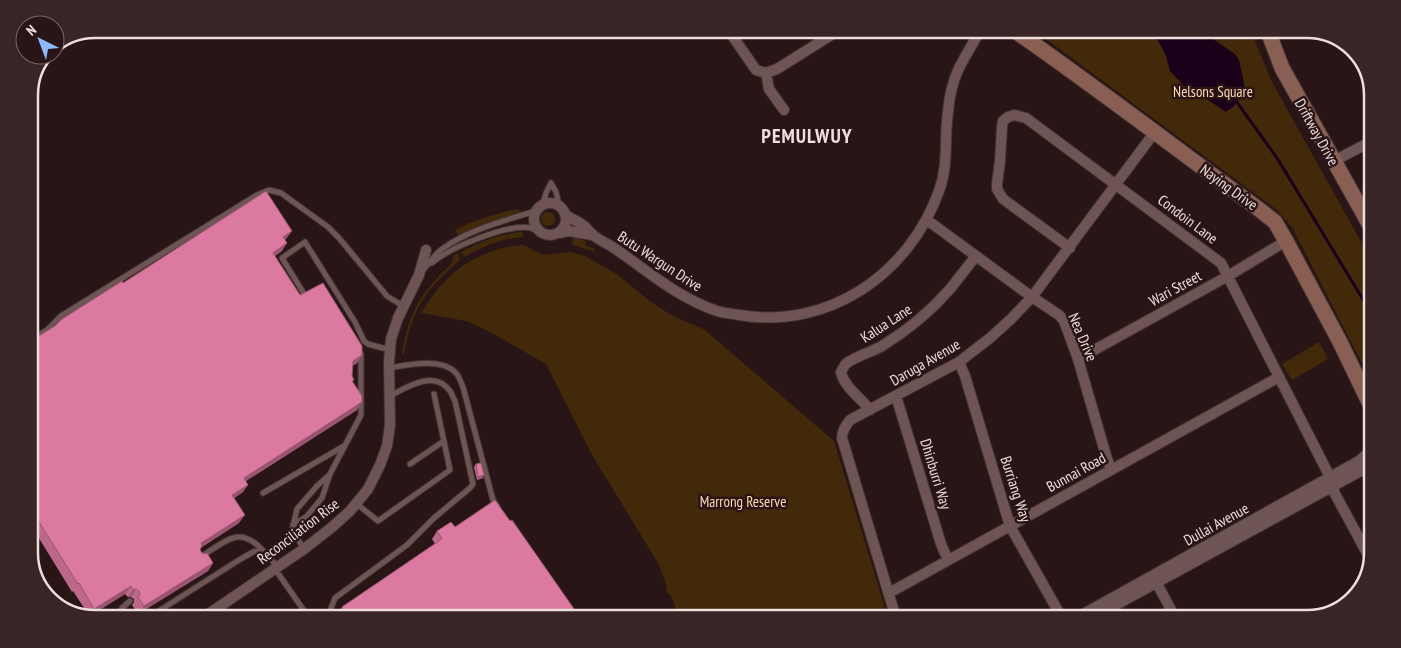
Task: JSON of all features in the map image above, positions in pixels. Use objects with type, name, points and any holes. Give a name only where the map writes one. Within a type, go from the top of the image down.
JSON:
[{"type":"street","points":[[734,38],[756,70],[766,74],[826,38]]},
{"type":"street","name":"Butu Wargun Drive","points":[[538,231],[548,236],[569,231],[592,235],[614,248],[659,282],[696,303],[719,311],[754,318],[780,318],[829,307],[847,299],[876,280],[897,261],[927,220],[940,189],[946,158],[947,113],[952,90],[958,70],[976,38]]},
{"type":"street","name":"Naying Drive","points":[[1025,38],[1082,77],[1154,133],[1275,222],[1340,342],[1364,391]]},
{"type":"street","name":"Driftway Drive","points":[[1271,38],[1282,68],[1363,213]]},
{"type":"street","points":[[766,74],[769,89],[784,110]]},
{"type":"street","name":"Condoin Lane","points":[[1070,248],[1003,199],[997,189],[1002,127],[1003,121],[1008,117],[1014,115],[1026,118],[1221,263],[1332,481],[1334,492],[1364,547]]},
{"type":"street","name":"Daruga Avenue","points":[[894,610],[842,438],[842,432],[850,420],[959,362],[1011,320],[1032,298],[1154,133]]},
{"type":"street","points":[[1334,161],[1363,146]]},
{"type":"street","name":"Butu Wargun Drive","points":[[539,207],[554,203],[585,226],[592,235]]},
{"type":"street","points":[[538,231],[533,222],[533,216],[539,207]]},
{"type":"street","points":[[559,233],[565,224],[562,210]]},
{"type":"street","name":"Nea Drive","points":[[927,220],[1032,298],[1059,315],[1064,321],[1078,359],[1107,459],[1112,469]]},
{"type":"street","name":"Wari Street","points":[[1078,359],[1228,276],[1286,241]]},
{"type":"street","name":"Reconciliation Rise","points":[[215,610],[304,549],[331,528],[350,511],[368,489],[387,446],[390,425],[389,368],[392,339],[398,318],[419,275],[426,250]]},
{"type":"street","name":"Kalua Lane","points":[[870,410],[844,382],[841,372],[844,366],[848,362],[873,351],[899,336],[915,323],[950,289],[976,256]]},
{"type":"street","name":"Burriang Way","points":[[959,362],[1010,526],[1057,610]]},
{"type":"street","name":"Bunnai Road","points":[[889,593],[1279,377]]},
{"type":"street","name":"Dhinburri Way","points":[[896,396],[941,544],[948,560]]},
{"type":"street","name":"Dullai Avenue","points":[[1105,610],[1332,481],[1364,457]]},
{"type":"street","name":"Dullai Avenue","points":[[1332,481],[1364,469]]},
{"type":"street","points":[[1155,580],[1171,610]]},
{"type":"street","name":"Dullai Avenue","points":[[1093,610],[1155,580]]},
{"type":"lane","points":[[419,275],[441,250],[457,240],[476,230],[539,207],[551,183],[562,210]]},
{"type":"lane","points":[[38,336],[47,330],[61,316],[257,195],[269,190],[281,193],[328,227],[387,296],[404,306]]},
{"type":"lane","points":[[419,275],[436,259],[478,238],[508,229],[531,228],[538,231]]},
{"type":"lane","points":[[303,292],[282,258],[305,242],[355,322],[364,341],[368,344],[390,350]]},
{"type":"lane","points":[[293,525],[306,517],[322,498],[330,474],[361,415],[361,354]]},
{"type":"lane","points":[[389,368],[433,363],[445,366],[456,373],[463,387],[493,500],[498,507]]},
{"type":"lane","points":[[330,610],[335,598],[407,545],[434,518],[473,484],[455,402],[450,391],[442,383],[432,380],[415,382],[390,396]]},
{"type":"lane","points":[[356,503],[378,521],[450,470],[434,394]]},
{"type":"lane","points":[[410,464],[444,441]]},
{"type":"lane","points":[[263,494],[345,446]]},
{"type":"lane","points":[[304,549],[292,530],[297,509],[316,486],[330,474]]},
{"type":"lane","points":[[199,557],[233,538],[246,537],[262,550],[304,610]]},
{"type":"lane","points":[[160,610],[239,560],[262,550]]},
{"type":"lane","points":[[121,610],[130,601]]},
{"type":"green space","name":"Nelsons Square","points":[[1045,38],[1254,38],[1272,82],[1363,246],[1364,366],[1293,229],[1277,210]]},
{"type":"green space","points":[[518,209],[521,213],[481,225],[458,235],[455,230],[485,218]]},
{"type":"green space","points":[[548,212],[553,214],[555,219],[553,224],[548,226],[543,224],[541,219],[543,214]]},
{"type":"green space","points":[[523,232],[523,237],[507,239],[492,244],[464,257],[461,252],[506,234]]},
{"type":"green space","points":[[573,237],[586,241],[585,245],[595,249],[594,252],[572,244]]},
{"type":"green space","name":"Marrong Reserve","points":[[523,245],[543,255],[570,252],[585,256],[618,275],[651,302],[671,315],[705,330],[834,441],[886,610],[676,610],[672,597],[667,592],[666,583],[658,563],[591,453],[546,364],[490,332],[466,321],[421,313],[436,291],[464,265],[486,253],[510,246]]},
{"type":"green space","points":[[458,253],[460,260],[438,281],[422,301],[411,325],[404,354],[402,354],[408,325],[417,305],[431,284],[450,265],[454,255]]},
{"type":"green space","points":[[1319,342],[1328,359],[1292,380],[1282,364]]},
{"type":"shaded area","points":[[1157,38],[1213,38],[1235,54],[1239,60],[1245,88],[1234,106],[1226,112],[1183,85],[1170,71],[1166,56]]},
{"type":"building","points":[[266,191],[292,231],[283,237],[287,243],[273,253],[300,295],[323,283],[362,346],[362,355],[353,361],[352,376],[354,380],[352,381],[362,396],[362,402],[244,478],[248,485],[232,495],[245,515],[201,543],[201,552],[207,553],[213,563],[144,606],[138,597],[139,591],[133,590],[131,586],[94,609],[38,520],[38,336],[122,281],[123,283]]},
{"type":"building","points":[[481,463],[484,475],[478,477],[476,464]]},
{"type":"building","points":[[495,500],[510,521],[512,520],[575,610],[344,610],[342,607],[439,541],[442,538],[437,531],[451,522],[455,527]]},
{"type":"waterway","points":[[1236,101],[1277,158],[1363,300]]},
{"type":"district","name":"PEMULWUY","points":[[807,136]]}]
